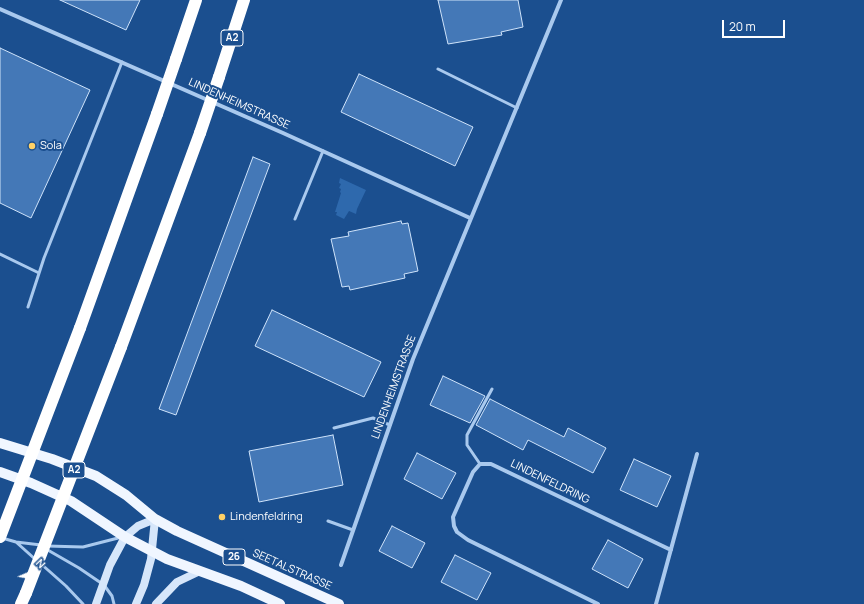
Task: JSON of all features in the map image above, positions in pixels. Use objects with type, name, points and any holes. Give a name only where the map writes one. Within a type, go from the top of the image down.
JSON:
[{"type":"highway","points":[[0,537],[80,328],[157,114],[196,0]]},
{"type":"highway","name":"A2","points":[[24,598],[121,348],[200,133],[244,0]]},
{"type":"main road","name":"SEETALSTRASSE","points":[[0,443],[52,459],[96,476],[126,495],[155,519],[196,540],[339,604]]},
{"type":"main road","name":"26","points":[[0,472],[31,483],[71,501],[125,537],[180,564],[241,586],[280,604]]},
{"type":"main road","points":[[96,604],[110,565],[125,537],[138,526],[155,519],[152,550],[146,579],[136,604]]},
{"type":"main road","points":[[156,604],[177,582],[200,571]]},
{"type":"street","name":"LINDENHEIMSTRASSE","points":[[341,564],[413,359],[470,218],[562,0]]},
{"type":"street","name":"LINDENHEIMSTRASSE","points":[[0,9],[323,151],[470,218]]},
{"type":"street","points":[[656,604],[697,454]]},
{"type":"street","name":"LINDENFELDRING","points":[[480,464],[491,464],[671,550]]},
{"type":"street","points":[[480,464],[473,472],[453,517],[454,526],[457,532],[468,540],[598,604]]},
{"type":"lane","points":[[28,307],[39,273],[122,62]]},
{"type":"lane","points":[[438,69],[517,108]]},
{"type":"lane","points":[[295,219],[323,151]]},
{"type":"lane","points":[[0,254],[39,273]]},
{"type":"lane","points":[[480,464],[467,445],[467,435],[492,389]]},
{"type":"lane","points":[[334,428],[373,418],[390,424]]},
{"type":"lane","points":[[328,521],[353,530]]},
{"type":"lane","points":[[0,537],[16,542],[38,545],[83,547],[125,537]]},
{"type":"lane","points":[[16,542],[66,586],[83,604]]},
{"type":"lane","points":[[38,545],[79,568],[104,585],[112,596],[114,604]]},
{"type":"shaded area","points":[[340,178],[366,190],[356,214],[349,211],[344,219],[336,215],[337,212],[335,212],[341,193],[341,189],[339,188],[341,184],[339,183]]},
{"type":"building","points":[[60,0],[140,0],[126,30]]},
{"type":"building","points":[[438,0],[518,0],[523,27],[501,32],[502,35],[448,44]]},
{"type":"building","name":"Sola","points":[[0,48],[90,90],[31,218],[0,203]]},
{"type":"building","points":[[359,74],[473,127],[455,166],[341,112]]},
{"type":"building","points":[[253,157],[270,164],[176,415],[159,409]]},
{"type":"building","points":[[401,221],[402,224],[408,223],[418,271],[404,274],[405,278],[350,290],[349,286],[342,287],[331,239],[349,236],[348,232]]},
{"type":"building","points":[[272,310],[381,362],[364,397],[255,346]]},
{"type":"building","points":[[443,376],[485,396],[470,423],[430,405]]},
{"type":"building","points":[[490,399],[564,437],[568,428],[606,448],[593,473],[528,440],[523,450],[476,425]]},
{"type":"building","points":[[333,435],[343,485],[259,502],[249,451]]},
{"type":"building","points":[[417,453],[456,473],[442,499],[404,479]]},
{"type":"building","points":[[634,459],[671,476],[657,507],[620,490]]},
{"type":"building","points":[[392,526],[425,543],[412,568],[379,551]]},
{"type":"building","points":[[608,540],[643,559],[628,588],[592,569]]},
{"type":"building","points":[[455,555],[491,573],[477,600],[441,582]]},
{"type":"place","name":"Sola","points":[[32,146]]},
{"type":"place","name":"Lindenfeldring","points":[[222,517]]}]
